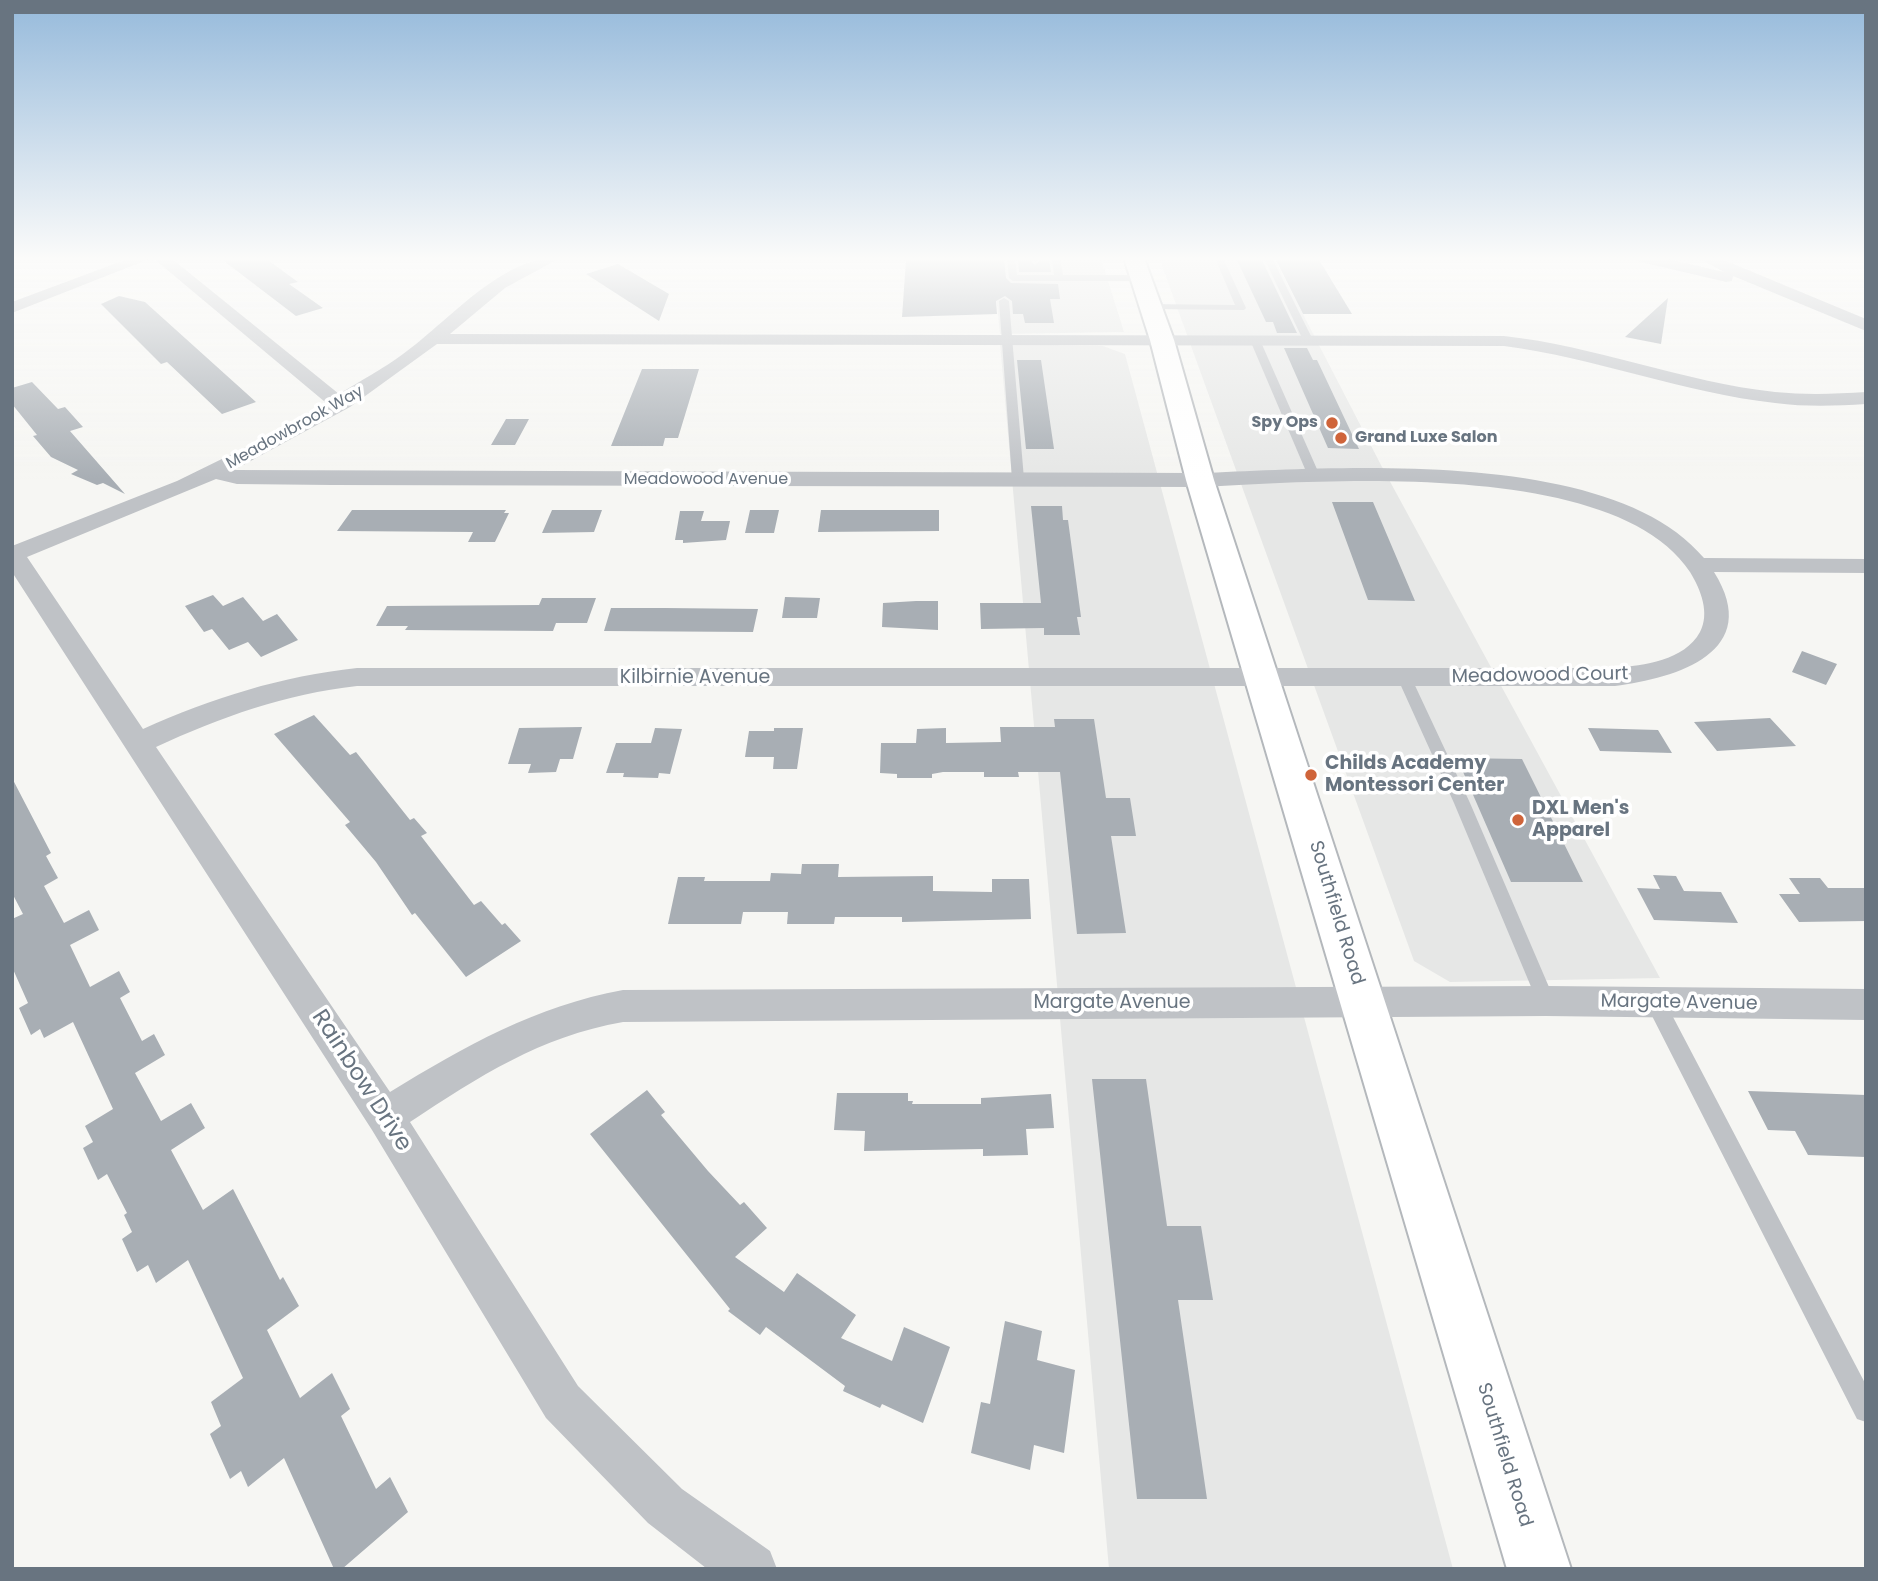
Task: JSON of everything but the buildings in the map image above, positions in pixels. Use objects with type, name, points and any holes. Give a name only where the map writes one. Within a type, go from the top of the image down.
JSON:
[{"type":"main road","name":"Southfield Road","points":[[1159,332],[1200,480],[1539,1569]]},
{"type":"street","points":[[249,332],[324,394],[343,403]]},
{"type":"street","name":"Meadowbrook Way","points":[[13,554],[186,486],[343,403],[444,332]]},
{"type":"street","points":[[436,339],[1531,342],[1594,354],[1735,391],[1808,400],[1866,398]]},
{"type":"street","name":"Meadowood Avenue","points":[[213,472],[237,477],[332,478],[1200,480]]},
{"type":"street","name":"Meadowood Court","points":[[1200,480],[1314,476],[1488,479],[1531,482],[1574,492],[1608,504],[1670,538],[1698,565],[1717,606],[1717,624],[1703,646],[1676,665],[1651,673],[1615,677],[1263,677]]},
{"type":"street","name":"Rainbow Drive","points":[[13,554],[385,1116],[562,1402],[665,1506],[723,1551],[752,1569]]},
{"type":"street","points":[[1698,565],[1866,566]]},
{"type":"street","name":"Kilbirnie Avenue","points":[[138,743],[230,703],[262,693],[320,681],[357,677],[1263,677]]},
{"type":"street","name":"Margate Avenue","points":[[385,1116],[503,1042],[547,1023],[586,1011],[623,1006],[1182,1002],[1365,1005],[1546,1002],[1866,1005]]},
{"type":"lane","points":[[1006,332],[1018,479]]},
{"type":"lane","points":[[1304,332],[1308,340]]},
{"type":"lane","points":[[1255,340],[1314,476]]},
{"type":"lane","points":[[1404,677],[1462,803],[1546,1002]]},
{"type":"lane","points":[[1655,1002],[1866,1410]]},
{"type":"shaded area","points":[[1000,332],[1124,332],[1000,334]]},
{"type":"shaded area","points":[[1186,332],[1312,332],[1381,465],[1660,978],[1450,982],[1414,961]]},
{"type":"shaded area","points":[[1000,344],[1103,346],[1125,354],[1453,1569],[1109,1569]]},
{"type":"place","name":"Spy Ops","points":[[1332,423]]},
{"type":"place","name":"Grand Luxe Salon","points":[[1341,438]]},
{"type":"place","name":"Childs Academy Montessori Center","points":[[1311,775]]},
{"type":"place","name":"DXL Men's Apparel","points":[[1518,820]]}]
